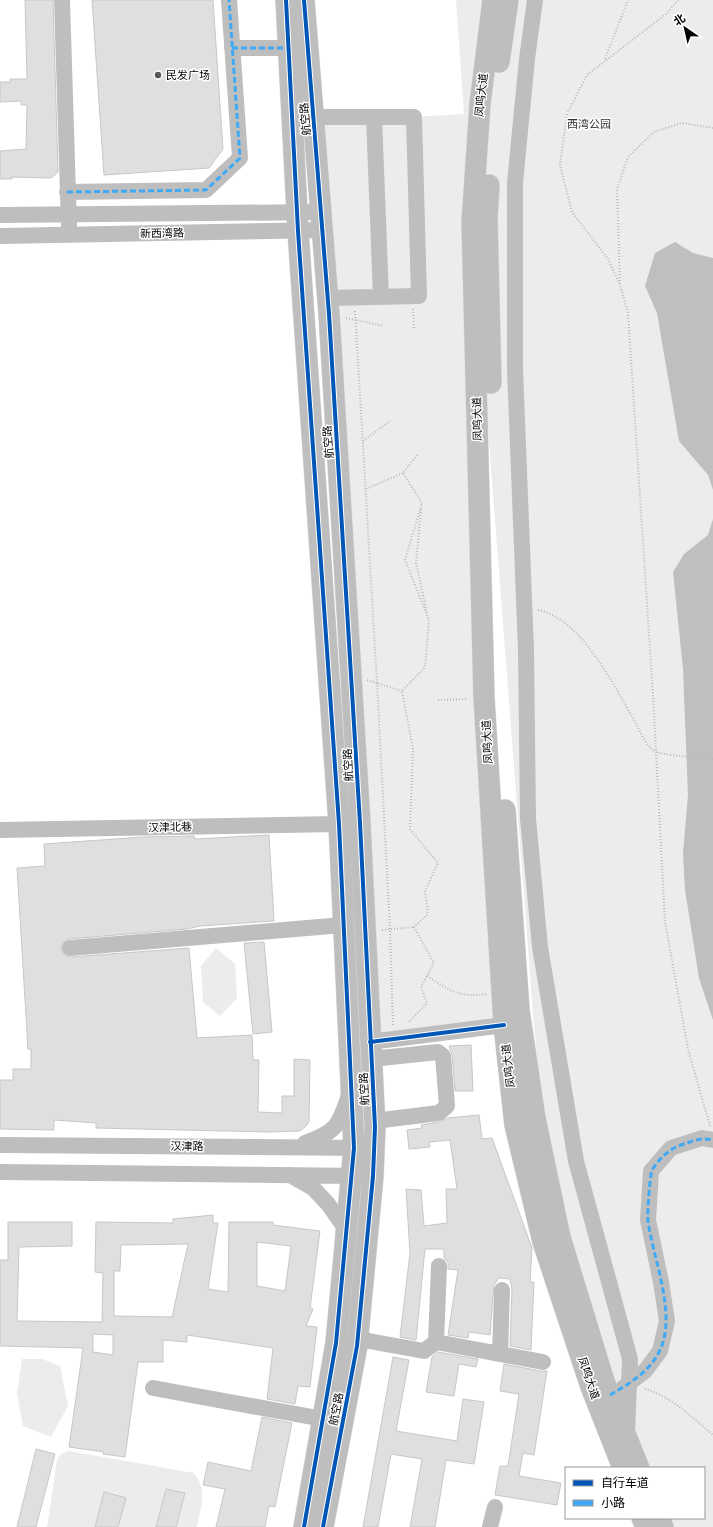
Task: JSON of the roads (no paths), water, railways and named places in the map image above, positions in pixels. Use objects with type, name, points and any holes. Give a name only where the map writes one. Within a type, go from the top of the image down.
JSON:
[{"type":"main road","name":"航空路","points":[[286,0],[298,222],[339,824],[354,1148],[336,1343],[323,1419],[320,1527]]},
{"type":"main road","name":"航空路","points":[[304,0],[323,221],[351,675],[374,1120],[373,1176],[358,1339],[320,1527]]},
{"type":"main road","name":"凤鸣大道","points":[[493,0],[480,104],[472,222],[484,698],[504,1025],[515,1125],[543,1242],[592,1387],[623,1467]]},
{"type":"main road","name":"凤鸣大道","points":[[508,0],[492,107],[487,218],[497,697],[518,1003],[535,1118],[560,1237],[610,1395],[639,1467]]},
{"type":"street","points":[[62,0],[69,235]]},
{"type":"street","points":[[67,192],[206,190],[240,158],[229,0]]},
{"type":"street","points":[[535,0],[527,59],[515,183],[515,370],[524,607],[528,819],[540,947],[576,1161],[630,1359],[627,1437]]},
{"type":"street","points":[[232,48],[288,48]]},
{"type":"street","points":[[314,117],[414,117],[419,296],[355,298],[328,306]]},
{"type":"street","points":[[374,117],[381,297]]},
{"type":"street","name":"新西湾路","points":[[0,215],[298,222]]},
{"type":"street","name":"新西湾路","points":[[0,236],[69,235],[323,221]]},
{"type":"street","name":"汉津北巷","points":[[0,830],[339,824]]},
{"type":"street","points":[[70,948],[344,925]]},
{"type":"street","points":[[371,1050],[393,1039],[504,1025]]},
{"type":"street","points":[[371,1050],[438,1052],[443,1056],[447,1106],[439,1113],[374,1120]]},
{"type":"street","points":[[295,1147],[325,1136],[341,1120],[351,1087]]},
{"type":"street","points":[[610,1395],[629,1384],[645,1371],[660,1351],[667,1321],[661,1282],[648,1220],[651,1171],[670,1148],[712,1135]]},
{"type":"street","name":"汉津路","points":[[0,1145],[374,1148]]},
{"type":"street","points":[[0,1172],[373,1176]]},
{"type":"street","points":[[289,1175],[313,1188],[328,1204],[347,1231]]},
{"type":"street","points":[[436,1342],[439,1266]]},
{"type":"street","points":[[500,1354],[502,1290]]},
{"type":"street","points":[[358,1339],[424,1351],[436,1342],[543,1362]]},
{"type":"street","points":[[153,1388],[323,1419]]},
{"type":"street","points":[[490,1527],[495,1507]]},
{"type":"place","name":"民发广场","points":[[158,75]]},
{"type":"park label","name":"西湾公园","points":[[589,124]]}]
